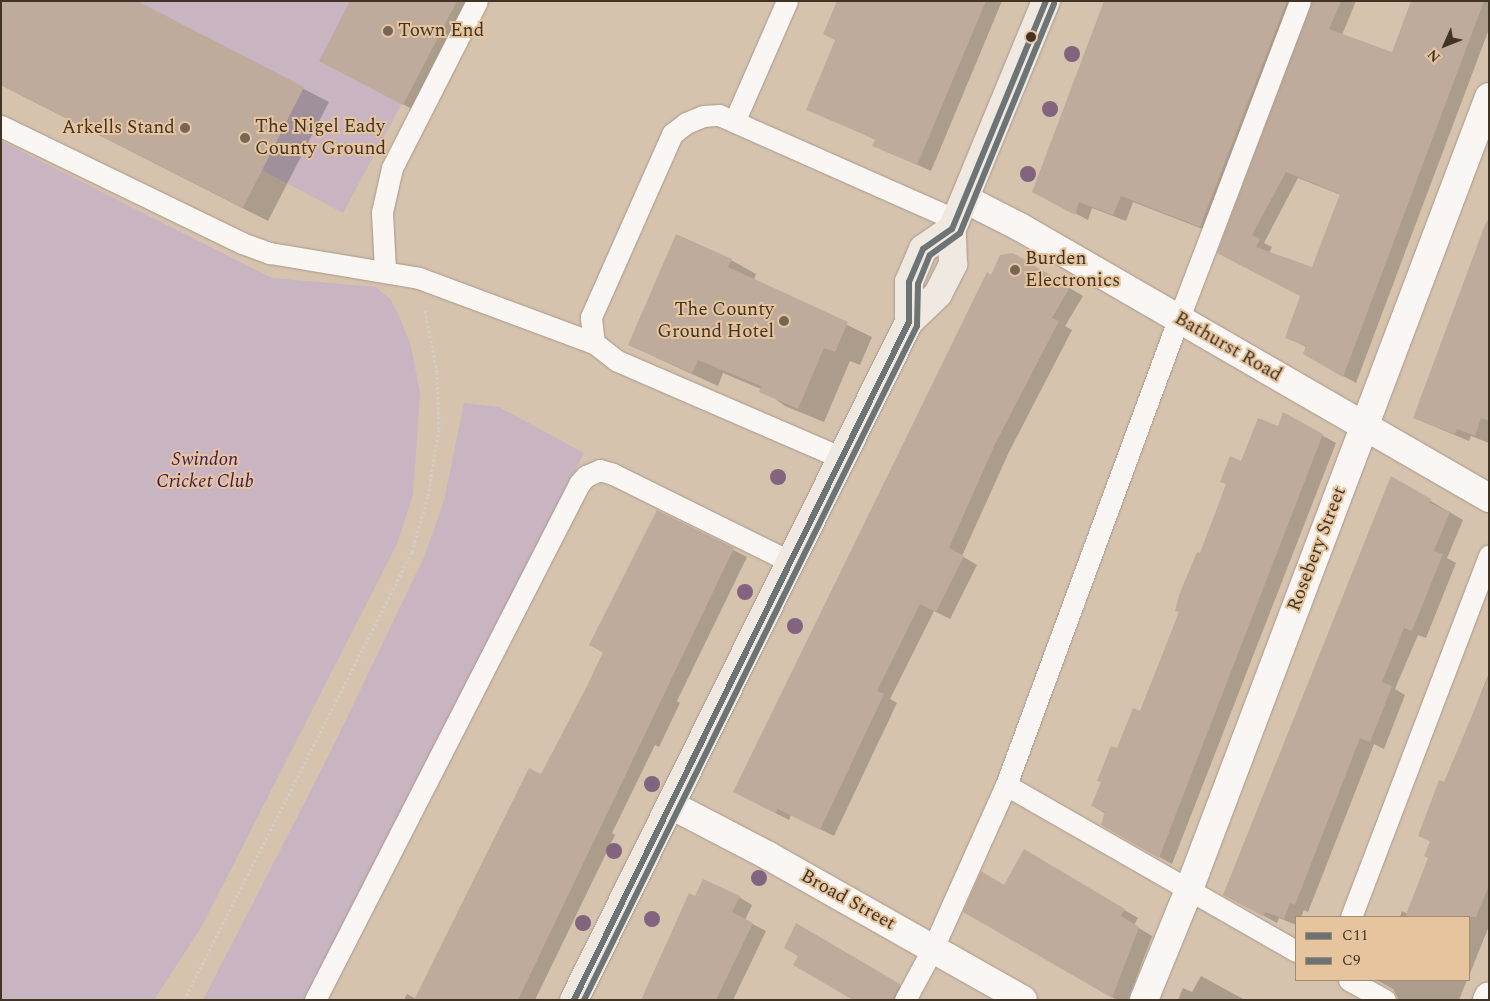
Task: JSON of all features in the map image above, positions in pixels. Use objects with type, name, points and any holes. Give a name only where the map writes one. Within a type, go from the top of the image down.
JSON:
[{"type":"main road","points":[[574,1000],[908,322],[908,282],[923,249],[958,216],[1046,1]]},
{"type":"street","name":"Rosebery Street","points":[[1144,1000],[1188,892],[1489,97]]},
{"type":"street","name":"Bathurst Road","points":[[958,216],[1179,318],[1489,498]]},
{"type":"street","name":"Broad Street","points":[[671,805],[933,948],[1023,1000]]},
{"type":"street","points":[[1487,1000],[1489,996]]},
{"type":"lane","points":[[385,270],[382,212],[392,168],[477,1]]},
{"type":"lane","points":[[735,120],[787,1]]},
{"type":"lane","points":[[905,1000],[933,948],[1006,785],[1179,318],[1300,1]]},
{"type":"lane","points":[[594,343],[591,317],[672,134],[686,122],[703,116],[719,115],[735,120],[958,216]]},
{"type":"lane","points":[[1,126],[242,243],[270,253],[385,270],[418,278],[594,343],[616,360],[842,458]]},
{"type":"lane","points":[[315,1000],[579,484],[586,476],[600,470],[613,474],[791,562]]},
{"type":"lane","points":[[1351,916],[1489,555]]},
{"type":"lane","points":[[1006,785],[1188,892],[1295,950]]},
{"type":"lane","points":[[1351,981],[1385,1000]]},
{"type":"path","points":[[184,1000],[412,552],[428,496],[439,429],[437,372],[418,278]]},
{"type":"green space","name":"The Nigel Eady County Ground","points":[[1,1],[457,1],[343,213],[262,170],[243,208],[1,85]]},
{"type":"green space","name":"Swindon Cricket Club","points":[[1,141],[272,278],[376,287],[391,300],[400,318],[411,346],[420,393],[413,495],[397,544],[202,926],[154,1000],[1,1000]]},
{"type":"green space","points":[[464,403],[499,407],[584,453],[305,1000],[203,1000],[329,755],[425,555],[444,500]]},
{"type":"building","name":"Arkells Stand","points":[[1,1],[137,1],[304,87],[243,208],[1,85]]},
{"type":"building","name":"Town End","points":[[350,1],[457,1],[403,105],[319,61]]},
{"type":"building","points":[[837,1],[986,1],[917,165],[872,146],[875,139],[806,110],[835,40],[823,34]]},
{"type":"building","points":[[1104,1],[1287,1],[1200,227],[1121,196],[1113,215],[1079,202],[1075,215],[1032,192]]},
{"type":"building","points":[[1312,1],[1341,1],[1329,29],[1392,52],[1411,1],[1484,1],[1343,377],[1303,354],[1306,346],[1285,338],[1300,296],[1217,253]],"holes":[[[1286,172],[1340,194],[1312,267],[1256,247],[1260,239],[1252,235]]]},
{"type":"building","points":[[1486,222],[1489,222],[1489,421],[1481,418],[1475,436],[1457,429],[1455,434],[1413,418]]},
{"type":"building","name":"The County Ground Hotel","points":[[676,234],[732,259],[728,267],[848,322],[835,352],[824,348],[798,409],[759,392],[761,386],[698,360],[692,373],[628,345]]},
{"type":"building","points":[[1013,253],[1070,287],[1052,318],[1059,321],[995,444],[949,548],[964,556],[936,612],[920,604],[877,691],[884,694],[820,830],[778,809],[775,813],[733,792],[987,272],[991,275],[1000,255]]},
{"type":"building","points":[[1283,412],[1323,434],[1159,858],[1101,825],[1105,812],[1091,806],[1101,782],[1097,781],[1111,746],[1117,748],[1133,708],[1140,711],[1179,612],[1175,611],[1179,595],[1197,552],[1200,553],[1226,484],[1220,482],[1230,456],[1241,461],[1258,418],[1278,426]]},
{"type":"building","points":[[1391,476],[1431,499],[1430,503],[1450,512],[1434,551],[1443,554],[1412,631],[1404,628],[1382,682],[1392,686],[1380,717],[1370,742],[1360,738],[1295,905],[1290,903],[1284,919],[1265,912],[1263,916],[1223,895]]},
{"type":"building","points":[[657,510],[734,548],[518,1000],[414,1000],[529,768],[541,774],[588,684],[603,652],[589,645]]},
{"type":"building","points":[[1489,675],[1489,886],[1476,917],[1405,916],[1428,858],[1424,856],[1430,841],[1418,836],[1439,780],[1444,782]]},
{"type":"building","points":[[1024,849],[1125,909],[1121,916],[1139,927],[1112,998],[963,912],[981,871],[1004,885]]},
{"type":"building","points":[[703,879],[740,896],[732,912],[753,923],[716,1000],[641,1000],[689,893],[695,896]]},
{"type":"building","points":[[796,923],[900,984],[893,1000],[853,1000],[793,965],[798,956],[784,948]]},
{"type":"transit line","name":"C11","points":[[574,1000],[909,322],[909,282],[923,249],[952,229],[1046,1]]},
{"type":"transit line","name":"C9","points":[[584,1000],[917,326],[918,284],[930,255],[960,233],[1054,4]]},
{"type":"place","name":"Town End","points":[[388,31]]},
{"type":"place","name":"Arkells Stand","points":[[185,128]]},
{"type":"place","name":"The Nigel Eady County Ground","points":[[245,138]]},
{"type":"place","name":"Burden Electronics","points":[[1015,270]]},
{"type":"place","name":"The County Ground Hotel","points":[[784,321]]}]
